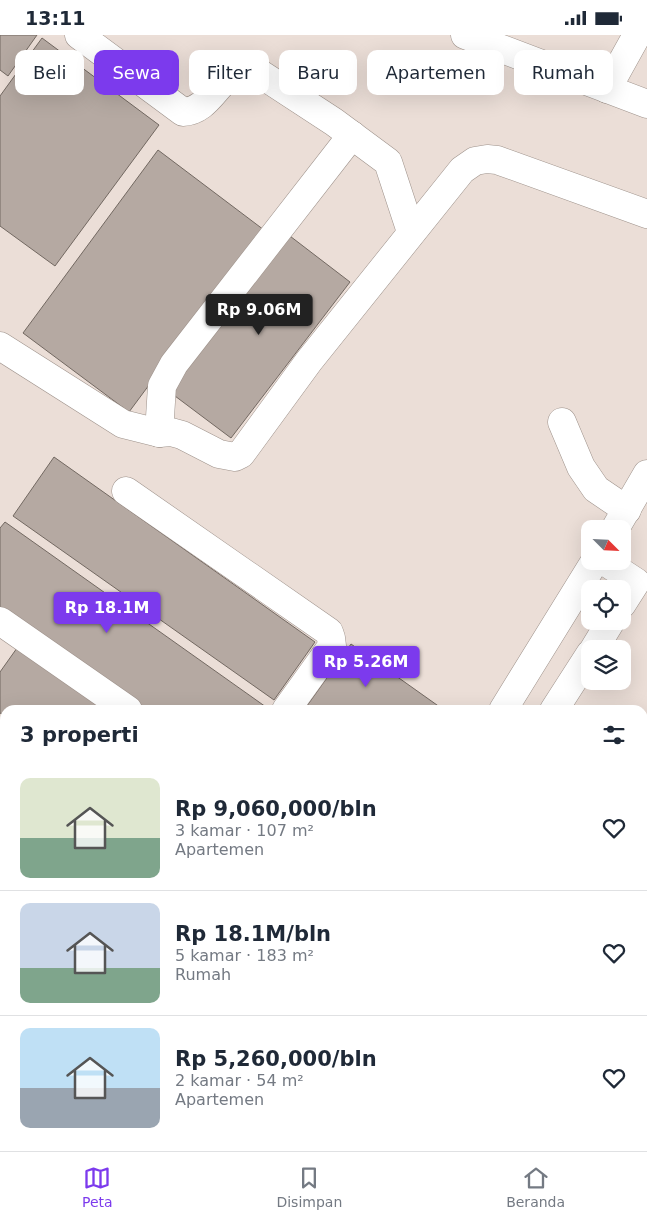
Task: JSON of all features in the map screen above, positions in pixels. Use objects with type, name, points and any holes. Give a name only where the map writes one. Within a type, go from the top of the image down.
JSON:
[{"type":"street","points":[[79,35],[183,112],[191,112],[198,109],[226,79],[243,70],[256,71],[352,135],[388,162],[411,232]]},
{"type":"street","points":[[465,35],[514,54]]},
{"type":"street","points":[[613,78],[637,35]]},
{"type":"street","points":[[613,91],[647,104]]},
{"type":"street","points":[[160,433],[162,387],[174,364],[352,135]]},
{"type":"street","points":[[0,346],[123,424],[160,433],[171,432],[182,435],[219,454],[235,457],[241,453],[309,361],[411,232],[462,170],[475,161],[497,160],[647,214]]},
{"type":"street","points":[[562,422],[581,467],[596,489],[621,519],[647,474]]},
{"type":"street","points":[[126,491],[329,632],[332,637],[332,647],[290,705]]},
{"type":"street","points":[[506,705],[589,570]]},
{"type":"street","points":[[616,570],[638,586]]},
{"type":"street","points":[[0,621],[121,705]]},
{"type":"street","points":[[557,705],[581,668]]},
{"type":"building","points":[[0,35],[37,35],[26,50],[15,50],[15,66],[8,76],[0,70]]},
{"type":"building","points":[[42,38],[58,50],[33,50]]},
{"type":"building","points":[[84,69],[94,77],[94,95],[119,95],[159,125],[55,266],[0,226],[0,96],[15,75],[15,95],[84,95]]},
{"type":"building","points":[[158,150],[264,230],[129,412],[23,333]]},
{"type":"building","points":[[286,233],[350,282],[231,438],[167,390]]},
{"type":"building","points":[[54,457],[315,642],[274,700],[13,516]]},
{"type":"building","points":[[5,522],[263,705],[139,705],[0,607],[0,528]]},
{"type":"building","points":[[22,641],[112,705],[0,705],[0,672]]},
{"type":"building","points":[[351,644],[437,705],[308,705]]}]
